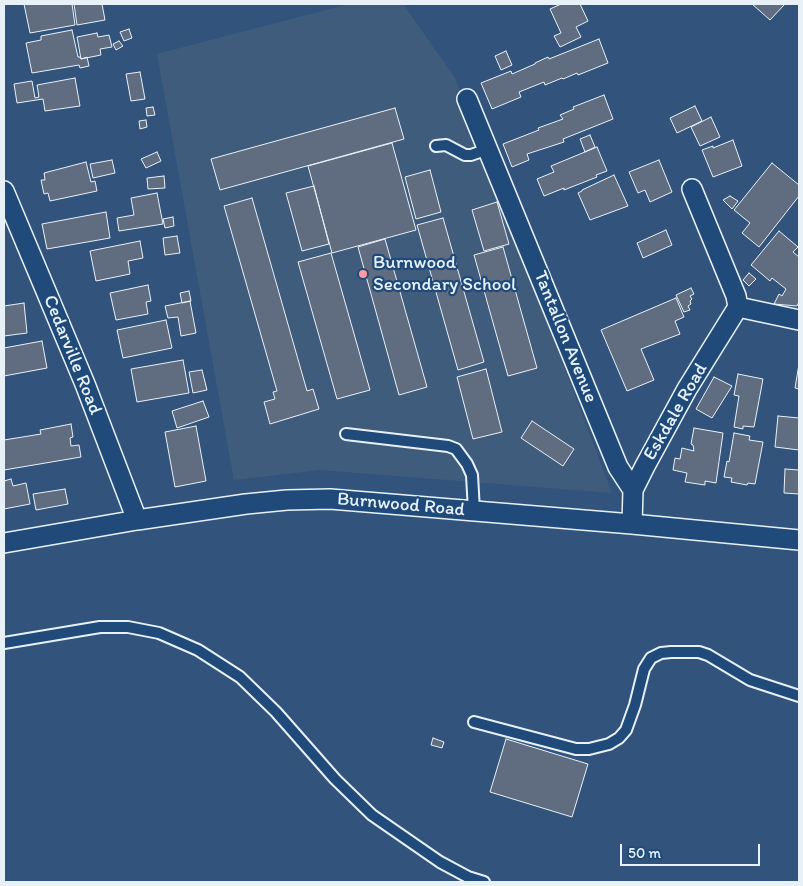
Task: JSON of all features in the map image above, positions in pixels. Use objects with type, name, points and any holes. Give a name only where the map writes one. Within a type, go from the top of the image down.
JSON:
[{"type":"street","name":"Tantallon Avenue","points":[[467,98],[618,467],[633,490]]},
{"type":"street","points":[[692,189],[736,296],[738,307],[799,320]]},
{"type":"street","name":"Cedarville Road","points":[[4,191],[85,384],[138,520]]},
{"type":"street","name":"Eskdale Road","points":[[632,524],[633,490],[687,389],[738,307]]},
{"type":"street","name":"Burnwood Road","points":[[4,543],[246,504],[330,499],[799,540]]},
{"type":"lane","points":[[436,146],[446,145],[465,155],[471,155],[488,149]]},
{"type":"lane","points":[[346,434],[448,446],[456,449],[468,464],[472,475],[474,511]]},
{"type":"lane","points":[[4,643],[100,627],[128,627],[159,633],[198,650],[240,677],[276,712],[335,779],[372,815],[440,862],[468,877],[484,882]]},
{"type":"lane","points":[[474,722],[576,749],[589,749],[609,744],[619,738],[626,730],[635,705],[644,669],[651,658],[661,653],[683,651],[703,654],[717,659],[750,680],[799,696]]},
{"type":"shaded area","name":"Burnwood Secondary School","points":[[349,4],[403,4],[455,78],[612,493],[320,470],[234,480],[157,54]]},
{"type":"building","points":[[24,4],[72,4],[75,25],[30,33]]},
{"type":"building","points":[[74,4],[102,4],[105,20],[77,25]]},
{"type":"building","points":[[561,4],[580,4],[588,21],[576,27],[581,37],[560,47],[554,36],[561,33],[550,9]]},
{"type":"building","points":[[752,4],[785,4],[770,20]]},
{"type":"building","points":[[129,29],[132,38],[124,41],[120,32]]},
{"type":"building","points":[[72,30],[78,57],[81,59],[87,57],[89,66],[80,68],[79,65],[32,73],[26,43],[41,40],[41,36]]},
{"type":"building","points":[[97,33],[98,37],[109,35],[112,47],[100,49],[101,55],[81,59],[77,37]]},
{"type":"building","points":[[599,39],[608,63],[545,85],[544,82],[519,92],[521,97],[492,109],[481,83],[511,71],[512,74],[548,57],[549,59]]},
{"type":"building","points":[[119,41],[123,46],[116,50],[113,44]]},
{"type":"building","points":[[506,51],[512,65],[501,70],[495,56]]},
{"type":"building","points":[[140,72],[145,99],[131,101],[126,74]]},
{"type":"building","points":[[75,78],[80,106],[45,111],[43,99],[17,103],[14,84],[32,81],[35,98],[39,97],[37,85]]},
{"type":"building","points":[[604,95],[613,119],[563,139],[564,142],[527,154],[529,160],[512,167],[503,144],[563,119],[560,115],[574,109],[573,107]]},
{"type":"building","points":[[695,106],[702,121],[677,133],[670,118]]},
{"type":"building","points":[[153,107],[155,115],[147,116],[146,108]]},
{"type":"building","points":[[395,108],[404,139],[220,190],[211,159]]},
{"type":"building","points":[[711,117],[720,137],[700,146],[691,127]]},
{"type":"building","points":[[146,120],[147,127],[140,129],[139,121]]},
{"type":"building","points":[[590,135],[595,147],[585,152],[580,139]]},
{"type":"building","points":[[733,140],[742,166],[713,177],[702,150]]},
{"type":"building","points":[[392,143],[416,230],[332,253],[308,166]]},
{"type":"building","points":[[597,147],[607,171],[596,175],[597,177],[544,196],[537,179],[554,172],[551,166]]},
{"type":"building","points":[[157,152],[161,161],[146,168],[141,159]]},
{"type":"building","points":[[112,160],[115,173],[93,178],[90,164]]},
{"type":"building","points":[[659,160],[672,192],[650,202],[645,190],[638,193],[629,172]]},
{"type":"building","points":[[86,162],[91,182],[95,181],[97,191],[50,201],[48,193],[44,194],[41,180],[45,180],[44,173]]},
{"type":"building","points":[[772,163],[799,185],[799,196],[759,247],[742,233],[750,223],[734,210]]},
{"type":"building","points":[[430,170],[441,212],[416,219],[405,177]]},
{"type":"building","points":[[614,175],[628,206],[590,220],[578,193]]},
{"type":"building","points":[[164,176],[165,188],[148,189],[147,178]]},
{"type":"building","points":[[314,186],[329,244],[302,251],[286,193]]},
{"type":"building","points":[[157,193],[163,224],[119,231],[117,218],[134,215],[131,198]]},
{"type":"building","points":[[730,196],[738,201],[732,209],[723,200]]},
{"type":"building","points":[[252,198],[307,391],[313,389],[319,409],[270,424],[264,402],[275,399],[273,392],[277,391],[224,206]]},
{"type":"building","points":[[497,202],[509,244],[484,251],[472,210]]},
{"type":"building","points":[[106,212],[110,238],[47,249],[42,224]]},
{"type":"building","points":[[173,217],[174,226],[165,228],[163,219]]},
{"type":"building","points":[[443,218],[484,362],[458,370],[417,225]]},
{"type":"building","points":[[666,230],[672,245],[643,258],[637,243]]},
{"type":"building","points":[[779,231],[798,247],[793,252],[799,257],[799,302],[797,306],[774,304],[779,294],[782,296],[786,289],[772,278],[770,281],[751,265]]},
{"type":"building","points":[[177,236],[180,253],[165,255],[163,238]]},
{"type":"building","points":[[385,239],[427,387],[399,395],[358,247]]},
{"type":"building","points":[[140,241],[143,258],[128,261],[130,274],[96,281],[90,251]]},
{"type":"building","points":[[503,247],[537,368],[508,376],[474,255]]},
{"type":"building","points":[[331,253],[370,390],[337,399],[298,262]]},
{"type":"building","points":[[749,273],[756,279],[749,286],[743,280]]},
{"type":"building","points":[[148,285],[151,301],[146,302],[148,314],[116,320],[110,293]]},
{"type":"building","points":[[691,288],[694,294],[690,296],[692,299],[690,301],[691,304],[688,306],[690,310],[684,312],[676,295]]},
{"type":"building","points":[[189,291],[191,301],[182,303],[180,293]]},
{"type":"building","points":[[676,298],[684,317],[675,321],[680,334],[641,349],[654,380],[627,391],[601,330]]},
{"type":"building","points":[[190,301],[196,333],[181,336],[178,317],[168,318],[165,306]]},
{"type":"building","points":[[24,303],[27,333],[4,336],[4,306]]},
{"type":"building","points":[[166,320],[172,348],[123,358],[117,330]]},
{"type":"building","points":[[42,341],[47,368],[4,376],[4,348]]},
{"type":"building","points":[[183,360],[189,393],[137,402],[131,369]]},
{"type":"building","points":[[799,364],[799,389],[795,388]]},
{"type":"building","points":[[486,369],[502,432],[473,439],[457,377]]},
{"type":"building","points":[[202,370],[207,390],[193,393],[189,372]]},
{"type":"building","points":[[738,374],[763,379],[754,427],[743,426],[743,429],[734,427],[739,396],[734,395]]},
{"type":"building","points":[[714,377],[732,386],[712,418],[696,409]]},
{"type":"building","points":[[203,401],[209,417],[177,428],[172,411]]},
{"type":"building","points":[[778,416],[799,418],[799,450],[775,447]]},
{"type":"building","points":[[532,421],[574,449],[563,466],[521,438]]},
{"type":"building","points":[[71,424],[73,437],[70,438],[71,446],[79,445],[81,457],[4,470],[4,440],[41,434],[40,430]]},
{"type":"building","points":[[196,426],[206,481],[175,487],[165,432]]},
{"type":"building","points":[[694,428],[723,433],[716,483],[705,481],[705,485],[685,482],[687,473],[673,470],[675,458],[680,459],[682,448],[694,451],[691,444]]},
{"type":"building","points":[[734,433],[750,436],[749,440],[763,442],[755,484],[748,483],[747,485],[731,482],[732,478],[724,477],[727,461],[729,462]]},
{"type":"building","points":[[785,469],[799,470],[799,494],[784,493]]},
{"type":"building","points":[[11,479],[13,486],[26,483],[30,504],[4,509],[4,481]]},
{"type":"building","points":[[65,489],[68,504],[36,510],[33,494]]},
{"type":"building","points":[[433,738],[444,742],[442,748],[431,745]]},
{"type":"building","points":[[506,739],[588,764],[572,817],[490,792]]},
{"type":"place","name":"Burnwood Secondary School","points":[[363,274]]}]
